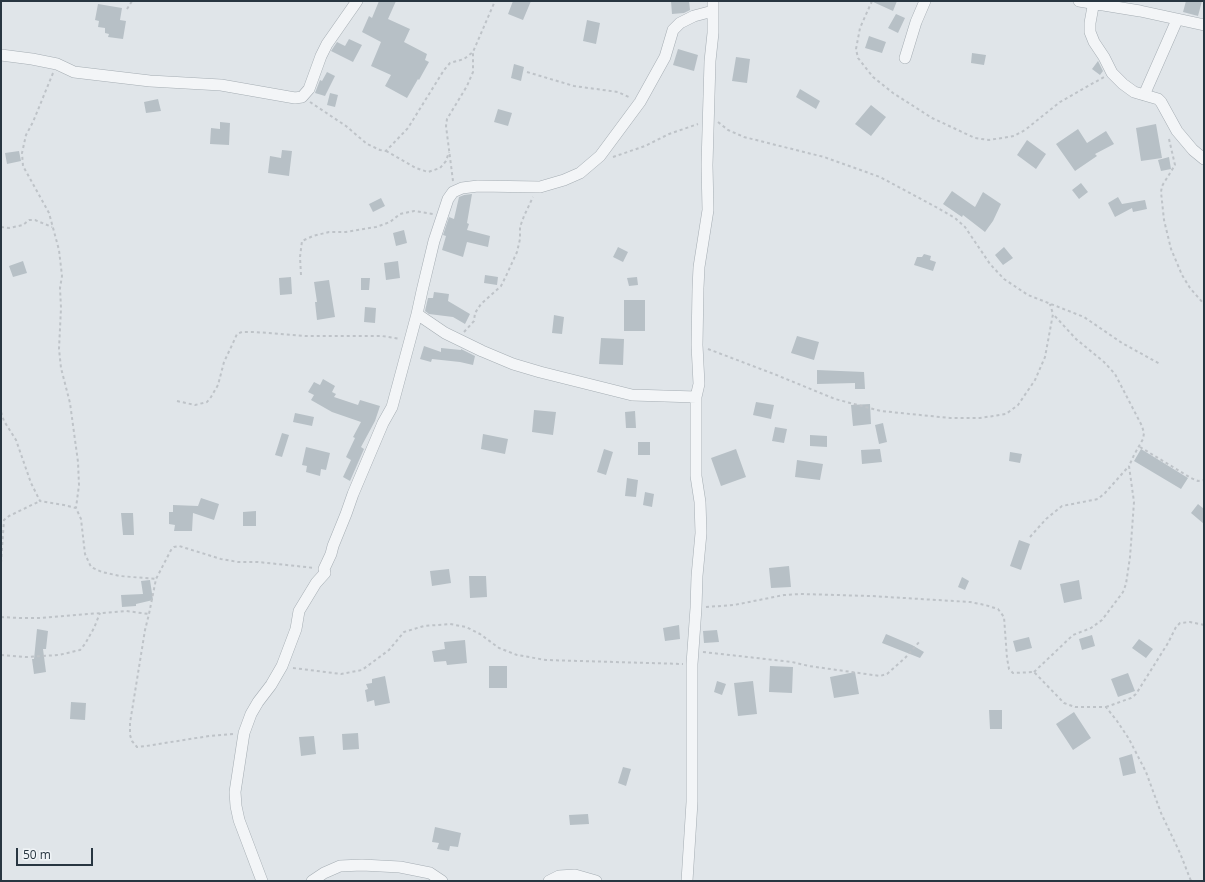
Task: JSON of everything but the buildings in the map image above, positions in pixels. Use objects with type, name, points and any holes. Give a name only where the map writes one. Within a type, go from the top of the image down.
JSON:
[{"type":"street","points":[[1,55],[57,64],[74,72],[150,81],[221,85],[265,92],[283,97],[302,97],[309,89],[327,44],[357,1]]},
{"type":"street","points":[[905,58],[916,22],[925,1]]},
{"type":"street","points":[[1079,1],[1094,2],[1204,25]]},
{"type":"street","points":[[1094,2],[1090,32],[1094,42],[1112,73],[1134,92],[1161,102],[1177,131],[1193,150],[1204,159]]},
{"type":"street","points":[[262,881],[239,820],[236,806],[235,792],[244,733],[251,714],[282,666],[296,629],[299,611],[316,583],[325,573],[324,569],[366,460],[392,407],[401,379],[409,340],[417,314],[434,241],[448,199],[455,190],[478,186],[540,187],[564,180],[580,173],[600,156],[640,102],[665,57],[673,30],[680,23],[713,6]]},
{"type":"street","points":[[687,881],[692,802],[692,664],[701,533],[700,502],[696,476],[696,397],[699,384],[697,345],[699,267],[708,210],[708,115],[713,6]]},
{"type":"street","points":[[1144,95],[1177,20]]},
{"type":"street","points":[[417,314],[434,326],[458,339],[513,364],[632,395],[696,397]]},
{"type":"street","points":[[312,881],[324,873],[340,866],[362,865],[400,867],[430,873],[442,881]]},
{"type":"street","points":[[549,881],[559,876],[575,875],[596,881]]},
{"type":"path","points":[[127,9],[132,1]]},
{"type":"path","points":[[455,190],[446,126],[447,119],[467,86],[473,72],[473,52],[496,1]]},
{"type":"path","points":[[872,1],[860,28],[856,49],[858,58],[874,77],[893,93],[932,118],[975,138],[988,140],[1014,136],[1025,130],[1060,102],[1112,73]]},
{"type":"path","points":[[386,151],[408,128],[444,70],[450,63],[464,59],[473,52]]},
{"type":"path","points":[[57,64],[33,122],[26,135],[22,153],[23,166],[49,213],[59,250],[62,276],[60,288],[61,308],[58,349],[70,403],[78,462],[79,485],[76,508],[81,519],[85,554],[91,567],[102,572],[120,576],[156,579]]},
{"type":"path","points":[[527,72],[574,86],[618,92],[640,102]]},
{"type":"path","points":[[302,97],[346,126],[367,144],[386,151],[416,168],[428,172],[440,168],[446,161],[449,151]]},
{"type":"path","points":[[612,157],[645,146],[708,115],[728,130],[744,137],[824,157],[880,177],[955,218],[966,227],[990,264],[1004,279],[1028,295],[1084,317],[1122,343],[1160,364]]},
{"type":"path","points":[[1168,133],[1175,165],[1162,186],[1161,192],[1164,220],[1172,249],[1182,275],[1190,288],[1204,304]]},
{"type":"path","points":[[458,339],[474,321],[475,313],[481,304],[501,286],[517,252],[520,227],[524,216],[530,202],[540,187]]},
{"type":"path","points":[[301,275],[300,257],[302,241],[313,236],[329,232],[346,232],[376,227],[390,222],[400,214],[414,211],[429,212],[442,216]]},
{"type":"path","points":[[1,227],[9,228],[23,225],[29,220],[35,220],[52,227]]},
{"type":"path","points":[[1030,538],[1046,519],[1062,506],[1098,499],[1105,493],[1129,466],[1140,447],[1144,433],[1126,393],[1115,374],[1104,362],[1076,339],[1053,314],[1050,304]]},
{"type":"path","points":[[697,345],[774,374],[834,400],[881,411],[950,418],[980,418],[1006,414],[1018,405],[1035,380],[1043,362],[1053,314]]},
{"type":"path","points":[[177,401],[195,405],[207,402],[218,385],[224,362],[237,334],[242,332],[306,336],[382,336],[409,340]]},
{"type":"path","points":[[1,412],[4,421],[16,440],[31,483],[40,501]]},
{"type":"path","points":[[1140,447],[1191,478],[1198,481],[1204,480]]},
{"type":"path","points":[[696,608],[734,605],[784,595],[800,594],[871,596],[970,602],[998,609],[1004,617],[1009,669],[1013,673],[1034,672],[1073,635],[1091,628],[1102,620],[1123,592],[1126,584],[1130,557],[1134,502],[1129,466]]},
{"type":"path","points":[[1,563],[4,520],[9,516],[40,501],[76,508]]},
{"type":"path","points":[[244,733],[209,736],[146,746],[137,746],[132,741],[130,735],[130,723],[144,638],[156,579],[171,550],[174,547],[179,546],[221,559],[238,562],[258,562],[324,569]]},
{"type":"path","points":[[1,617],[34,618],[126,611],[150,614]]},
{"type":"path","points":[[1,655],[33,657],[59,655],[80,650],[94,628],[100,613]]},
{"type":"path","points":[[1034,672],[1064,703],[1075,707],[1106,707],[1131,698],[1136,694],[1168,643],[1176,626],[1180,623],[1190,622],[1204,625]]},
{"type":"path","points":[[282,666],[340,674],[362,670],[389,650],[404,632],[424,626],[450,624],[466,627],[480,634],[499,648],[517,655],[546,660],[692,664]]},
{"type":"path","points":[[694,651],[792,662],[880,676],[887,674],[906,658],[920,641]]},
{"type":"path","points":[[1106,707],[1129,740],[1146,772],[1161,813],[1174,839],[1191,881]]}]
